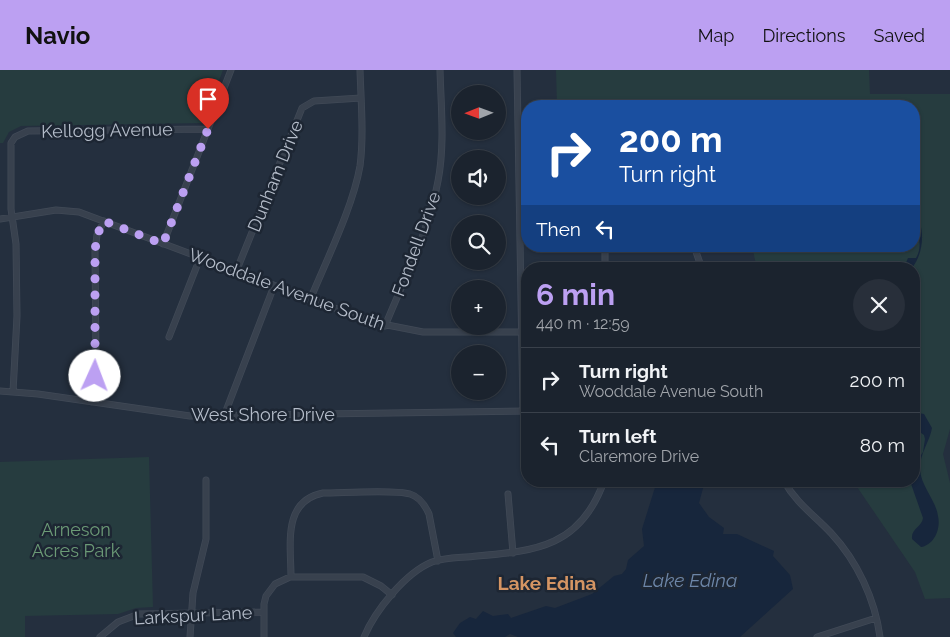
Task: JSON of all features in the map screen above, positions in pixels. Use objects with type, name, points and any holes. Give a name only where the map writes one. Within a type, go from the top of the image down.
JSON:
[{"type":"street","points":[[163,244],[231,70]]},
{"type":"street","points":[[310,300],[356,183],[361,152],[360,70]]},
{"type":"street","name":"Fondell Drive","points":[[385,326],[425,225],[438,182],[442,136],[440,70]]},
{"type":"street","points":[[517,70],[521,282]]},
{"type":"street","name":"Dunham Drive","points":[[236,272],[302,108],[314,101],[361,98]]},
{"type":"street","name":"Kellogg Avenue","points":[[12,217],[11,142],[15,137],[28,131],[208,129]]},
{"type":"street","name":"Wooddale Avenue South","points":[[0,219],[68,210],[104,221],[347,314],[385,326],[449,333],[521,332]]},
{"type":"street","points":[[12,217],[16,244],[17,316],[13,392]]},
{"type":"street","points":[[92,402],[96,362],[95,243],[104,221]]},
{"type":"street","points":[[169,337],[200,258]]},
{"type":"street","points":[[224,416],[274,286]]},
{"type":"street","name":"West Shore Drive","points":[[0,391],[190,416],[521,411]]},
{"type":"street","points":[[190,637],[193,593],[206,539],[206,480]]},
{"type":"street","points":[[364,637],[375,615],[412,574],[438,560],[513,553],[542,547],[576,526],[594,504],[601,487]]},
{"type":"street","points":[[788,487],[798,502],[831,532],[854,564],[867,590],[880,637]]},
{"type":"street","points":[[291,577],[292,519],[300,504],[314,495],[323,493],[402,493],[416,497],[422,501],[428,514],[438,560]]},
{"type":"street","points":[[508,494],[513,553]]},
{"type":"street","points":[[264,637],[263,612],[266,596],[282,579],[291,577],[363,577],[381,586],[392,595]]},
{"type":"street","name":"Larkspur Lane","points":[[100,637],[113,625],[128,617],[150,614],[263,612]]},
{"type":"street","points":[[817,637],[876,618]]},
{"type":"green space","points":[[0,70],[223,70],[203,123],[21,126],[9,132],[3,143],[0,143]]},
{"type":"green space","points":[[556,70],[869,70],[870,94],[950,94],[950,429],[943,454],[950,483],[950,598],[925,599],[915,572],[857,487],[920,487],[920,262],[755,262],[753,252],[920,252],[920,100],[557,100]]},
{"type":"green space","name":"Arneson Acres Park","points":[[149,457],[153,607],[136,608],[118,614],[25,616],[25,637],[0,637],[0,462]]},
{"type":"water","points":[[920,225],[922,232],[920,252]]},
{"type":"water","points":[[918,252],[920,252],[916,262],[906,262],[908,258],[916,258]]},
{"type":"water","points":[[920,413],[924,414],[932,428],[920,464],[920,457],[923,452],[925,439],[924,435],[920,432]]},
{"type":"water","points":[[920,469],[923,482],[937,510],[939,521],[936,536],[926,546],[921,547],[912,539],[912,535],[921,524],[923,518],[912,487],[920,487]]},
{"type":"water","name":"Lake Edina","points":[[655,487],[703,487],[699,503],[709,517],[724,528],[723,534],[737,534],[774,551],[773,556],[790,575],[793,589],[740,637],[518,637],[510,634],[505,637],[456,637],[453,633],[460,623],[470,617],[476,619],[483,611],[493,616],[508,614],[511,618],[546,606],[555,608],[592,594],[614,576],[622,574],[626,569],[628,560],[644,546],[642,529]]},
{"type":"district","name":"Lake Edina","points":[[547,583]]},
{"type":"route","points":[[95,376],[95,243],[97,235],[104,221],[163,244],[208,129]]}]
